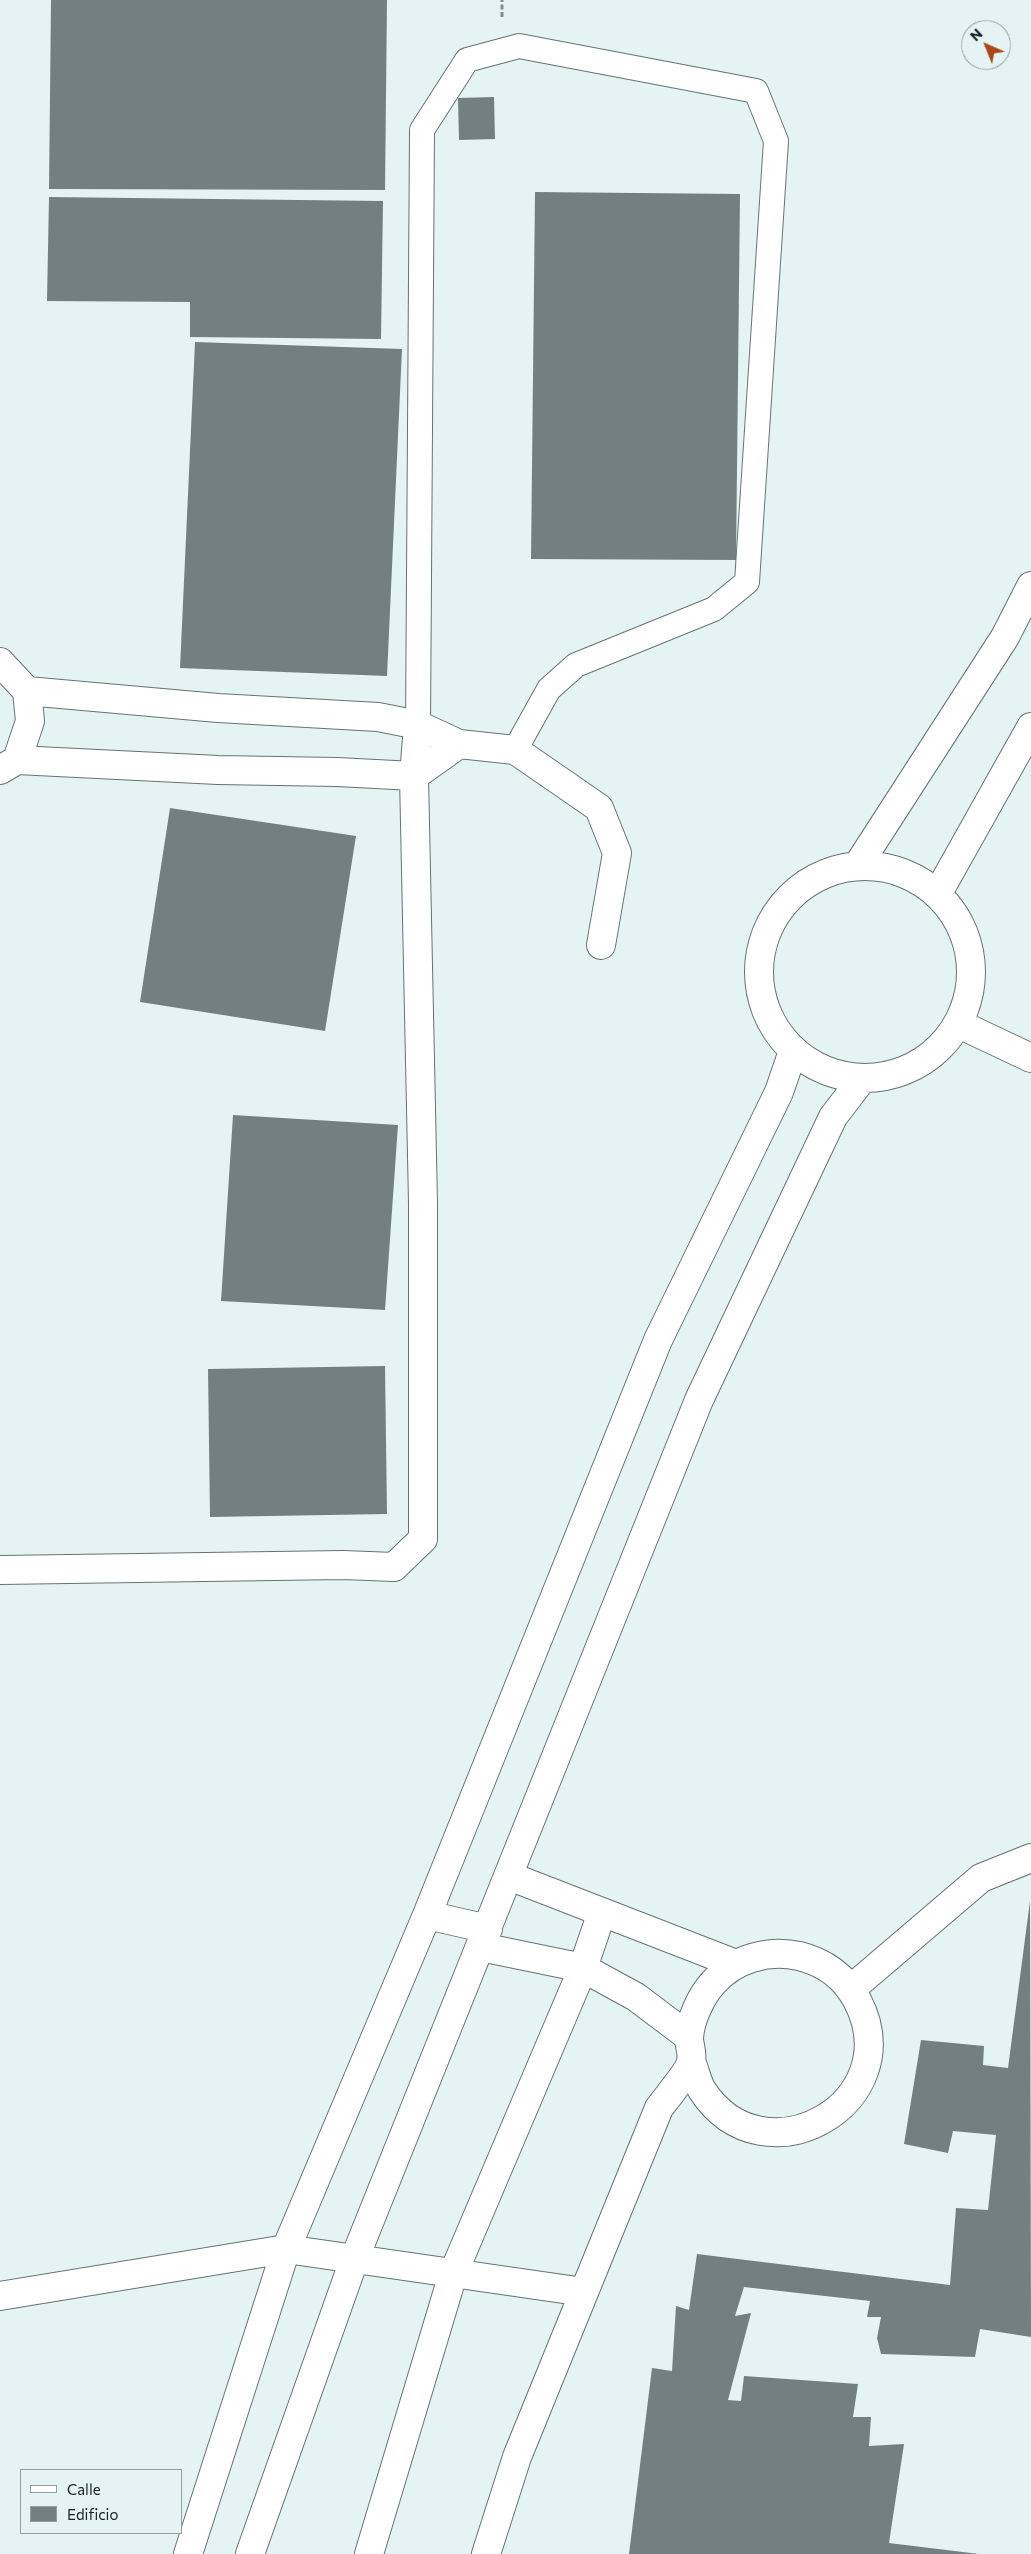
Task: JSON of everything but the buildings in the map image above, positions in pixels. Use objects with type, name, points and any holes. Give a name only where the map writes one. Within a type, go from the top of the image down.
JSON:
[{"type":"street","points":[[858,865],[1005,637],[1031,586]]},
{"type":"street","points":[[0,662],[27,691],[30,721],[9,765],[337,772],[414,776],[459,744]]},
{"type":"street","points":[[27,691],[218,708],[378,717],[418,725],[459,744],[515,750],[599,808],[617,853],[601,945]]},
{"type":"street","points":[[0,1570],[344,1565],[394,1566],[423,1538],[423,1203],[414,776],[418,725]]},
{"type":"street","points":[[938,893],[1031,727]]},
{"type":"street","points":[[858,865],[887,867],[914,876],[938,893],[960,921],[971,954],[971,990],[959,1024],[941,1047],[918,1065],[891,1075],[862,1079],[837,1075],[814,1066],[792,1051],[771,1023],[768,1014],[760,989],[760,954],[772,920],[794,893],[824,874],[858,865]]},
{"type":"street","points":[[959,1024],[1031,1058]]},
{"type":"street","points":[[188,2554],[286,2248],[427,1915],[658,1340],[779,1092],[792,1051]]},
{"type":"street","points":[[250,2554],[354,2260],[699,1400],[832,1117],[862,1079]]},
{"type":"street","points":[[851,1989],[981,1878],[1031,1858]]},
{"type":"street","points":[[509,1876],[736,1964]]},
{"type":"street","points":[[369,2554],[453,2274],[582,1968],[602,1912]]},
{"type":"street","points":[[427,1915],[484,1938],[582,1968],[636,1997],[690,2049],[702,2089],[720,2111],[745,2126],[774,2132],[802,2129],[829,2117],[850,2097],[864,2072],[869,2043],[865,2015],[851,1989],[833,1970],[811,1959],[786,1953],[760,1955],[736,1964],[713,1983],[697,2008],[690,2049],[660,2108],[517,2457],[486,2554]]},
{"type":"street","points":[[0,2296],[286,2248],[354,2260],[584,2292]]},
{"type":"lane","points":[[418,725],[422,130],[467,60],[519,46],[756,91],[776,141],[747,582],[714,609],[576,665],[549,688],[515,750]]}]
